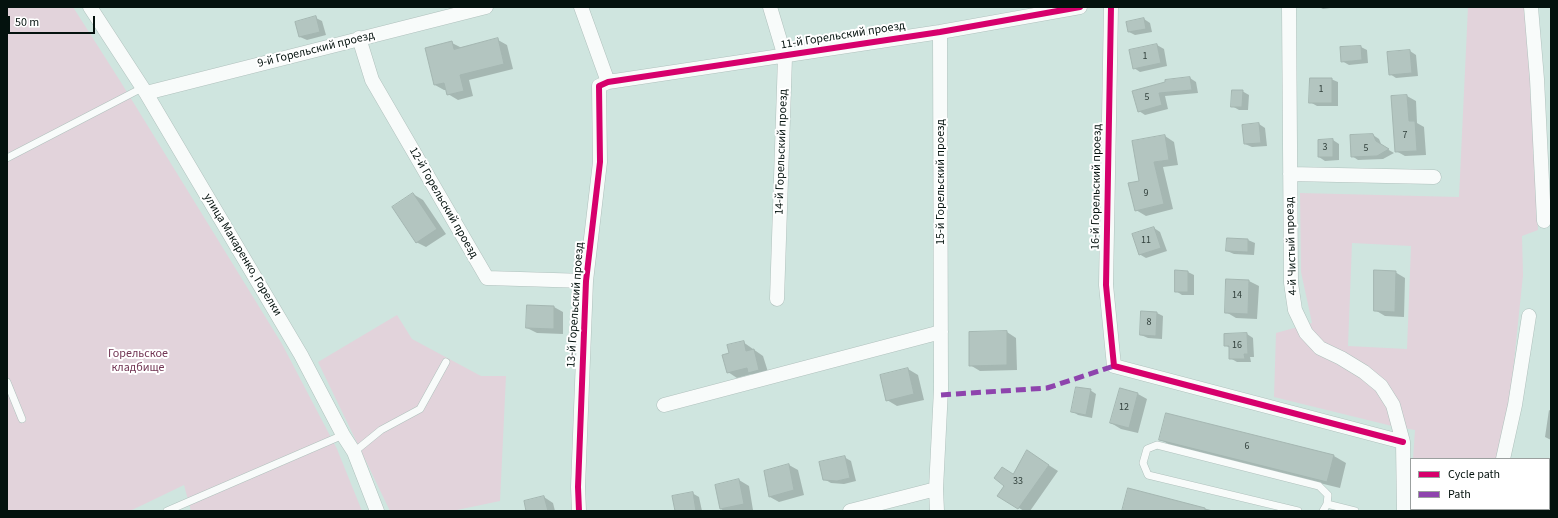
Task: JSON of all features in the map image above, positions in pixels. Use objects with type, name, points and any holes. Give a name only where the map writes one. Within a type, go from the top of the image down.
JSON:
[{"type":"street","name":"улица Макаренко, Горелки","points":[[90,7],[144,90],[301,355],[343,435],[354,452],[377,511]]},
{"type":"street","name":"9-й Горельский проезд","points":[[144,90],[486,7]]},
{"type":"street","points":[[580,7],[608,82]]},
{"type":"street","name":"14-й Горельский проезд","points":[[770,7],[785,57],[777,299]]},
{"type":"street","name":"11-й Горельский проезд","points":[[608,82],[785,57],[940,32],[1080,7]]},
{"type":"street","name":"16-й Горельский проезд","points":[[1111,7],[1106,285],[1114,366],[1403,442]]},
{"type":"street","name":"4-й Чистый проезд","points":[[1289,7],[1291,283],[1295,310],[1306,333],[1320,348],[1341,358],[1364,372],[1381,386],[1393,405],[1403,442],[1404,511]]},
{"type":"street","points":[[1531,7],[1537,79],[1544,221]]},
{"type":"street","name":"15-й Горельский проезд","points":[[937,511],[936,489],[941,395],[940,32]]},
{"type":"street","name":"12-й Горельский проезд","points":[[359,38],[372,80],[487,278],[586,281]]},
{"type":"street","name":"13-й Горельский проезд","points":[[579,511],[578,487],[586,281],[600,162],[599,86],[608,82]]},
{"type":"street","points":[[1290,174],[1434,177]]},
{"type":"street","points":[[1503,458],[1516,405],[1529,316]]},
{"type":"street","points":[[664,405],[941,332]]},
{"type":"street","points":[[850,511],[936,489]]},
{"type":"lane","points":[[7,158],[144,90]]},
{"type":"lane","points":[[354,452],[382,430],[420,409],[446,362]]},
{"type":"lane","points":[[7,382],[22,419]]},
{"type":"lane","points":[[167,511],[343,435]]},
{"type":"lane","points":[[1298,511],[1148,475],[1143,463],[1147,449],[1156,445],[1319,486],[1328,495],[1325,508],[1355,511]]},
{"type":"green space","name":"Горельское кладбище","points":[[7,7],[73,7],[282,344],[337,449],[362,511],[191,511],[184,485],[130,511],[7,511]]},
{"type":"green space","points":[[1468,7],[1526,7],[1538,230],[1522,236],[1523,275],[1510,400],[1497,458],[1413,458],[1415,430],[1392,426],[1274,397],[1276,333],[1312,323],[1301,272],[1300,193],[1459,197]],"holes":[[[1352,243],[1411,246],[1407,349],[1348,346]]]},
{"type":"green space","points":[[397,315],[412,339],[481,376],[506,376],[500,501],[452,511],[390,511],[318,362]]},
{"type":"green space","points":[[1410,510],[1486,510],[1485,511]]},
{"type":"building","points":[[316,16],[320,32],[299,37],[295,22]]},
{"type":"building","points":[[1144,18],[1146,29],[1128,32],[1126,22]]},
{"type":"building","points":[[498,38],[504,64],[460,75],[464,91],[447,95],[444,83],[434,85],[425,48],[452,41],[454,49]]},
{"type":"building","points":[[1157,44],[1161,63],[1133,69],[1129,50]]},
{"type":"building","points":[[1361,46],[1362,60],[1341,62],[1340,47]]},
{"type":"building","points":[[1410,50],[1412,73],[1389,75],[1387,52]]},
{"type":"building","points":[[1190,77],[1192,90],[1159,93],[1162,105],[1138,112],[1132,91],[1165,82],[1165,80]]},
{"type":"building","points":[[1310,78],[1332,78],[1332,103],[1309,103]]},
{"type":"building","points":[[1232,90],[1243,90],[1242,107],[1231,107]]},
{"type":"building","points":[[1407,95],[1409,121],[1415,121],[1417,151],[1395,152],[1391,96]]},
{"type":"building","points":[[1259,123],[1261,143],[1244,144],[1242,125]]},
{"type":"building","points":[[1373,134],[1376,141],[1389,149],[1377,156],[1351,157],[1350,135]]},
{"type":"building","points":[[1165,135],[1169,160],[1154,162],[1164,204],[1135,211],[1128,183],[1139,181],[1132,141]]},
{"type":"building","points":[[1333,139],[1333,157],[1318,157],[1318,140]]},
{"type":"building","points":[[413,193],[437,229],[416,243],[392,207]]},
{"type":"building","points":[[1154,227],[1161,248],[1139,255],[1132,234]]},
{"type":"building","points":[[1227,238],[1248,239],[1248,252],[1226,251]]},
{"type":"building","points":[[1175,270],[1188,271],[1188,292],[1175,292]]},
{"type":"building","points":[[1374,270],[1396,271],[1395,312],[1374,311]]},
{"type":"building","points":[[1226,279],[1249,280],[1248,314],[1225,313]]},
{"type":"building","points":[[527,305],[554,306],[554,329],[526,328]]},
{"type":"building","points":[[1141,311],[1157,312],[1156,336],[1140,335]]},
{"type":"building","points":[[1007,331],[1007,365],[969,366],[969,332]]},
{"type":"building","points":[[1247,333],[1248,354],[1244,354],[1245,359],[1229,359],[1229,346],[1224,346],[1224,334]]},
{"type":"building","points":[[744,341],[746,351],[754,349],[759,370],[748,373],[747,368],[727,373],[722,355],[729,353],[727,345]]},
{"type":"building","points":[[908,368],[914,394],[886,401],[880,375]]},
{"type":"building","points":[[1076,387],[1091,389],[1086,415],[1071,412]]},
{"type":"building","points":[[1120,388],[1138,393],[1129,428],[1110,423]]},
{"type":"building","points":[[1166,413],[1334,455],[1327,482],[1159,440]]},
{"type":"building","points":[[1027,450],[1049,465],[1018,509],[997,496],[1004,486],[994,478],[1002,467],[1013,474]]},
{"type":"building","points":[[845,456],[850,478],[837,481],[823,480],[819,462]]},
{"type":"building","points":[[789,464],[794,490],[769,497],[764,471]]},
{"type":"building","points":[[739,479],[744,504],[720,509],[715,485]]},
{"type":"building","points":[[1128,488],[1205,508],[1205,511],[1122,511]]},
{"type":"building","points":[[693,492],[696,511],[675,511],[672,496]]},
{"type":"building","points":[[544,496],[548,511],[526,511],[524,501]]},
{"type":"marked path","points":[[941,395],[1047,388],[1114,366]]},
{"type":"cycle path","points":[[579,511],[578,487],[586,281],[600,162],[599,86],[608,82],[940,32],[1080,7]]},
{"type":"cycle path","points":[[1111,7],[1106,285],[1114,366],[1403,442]]}]
